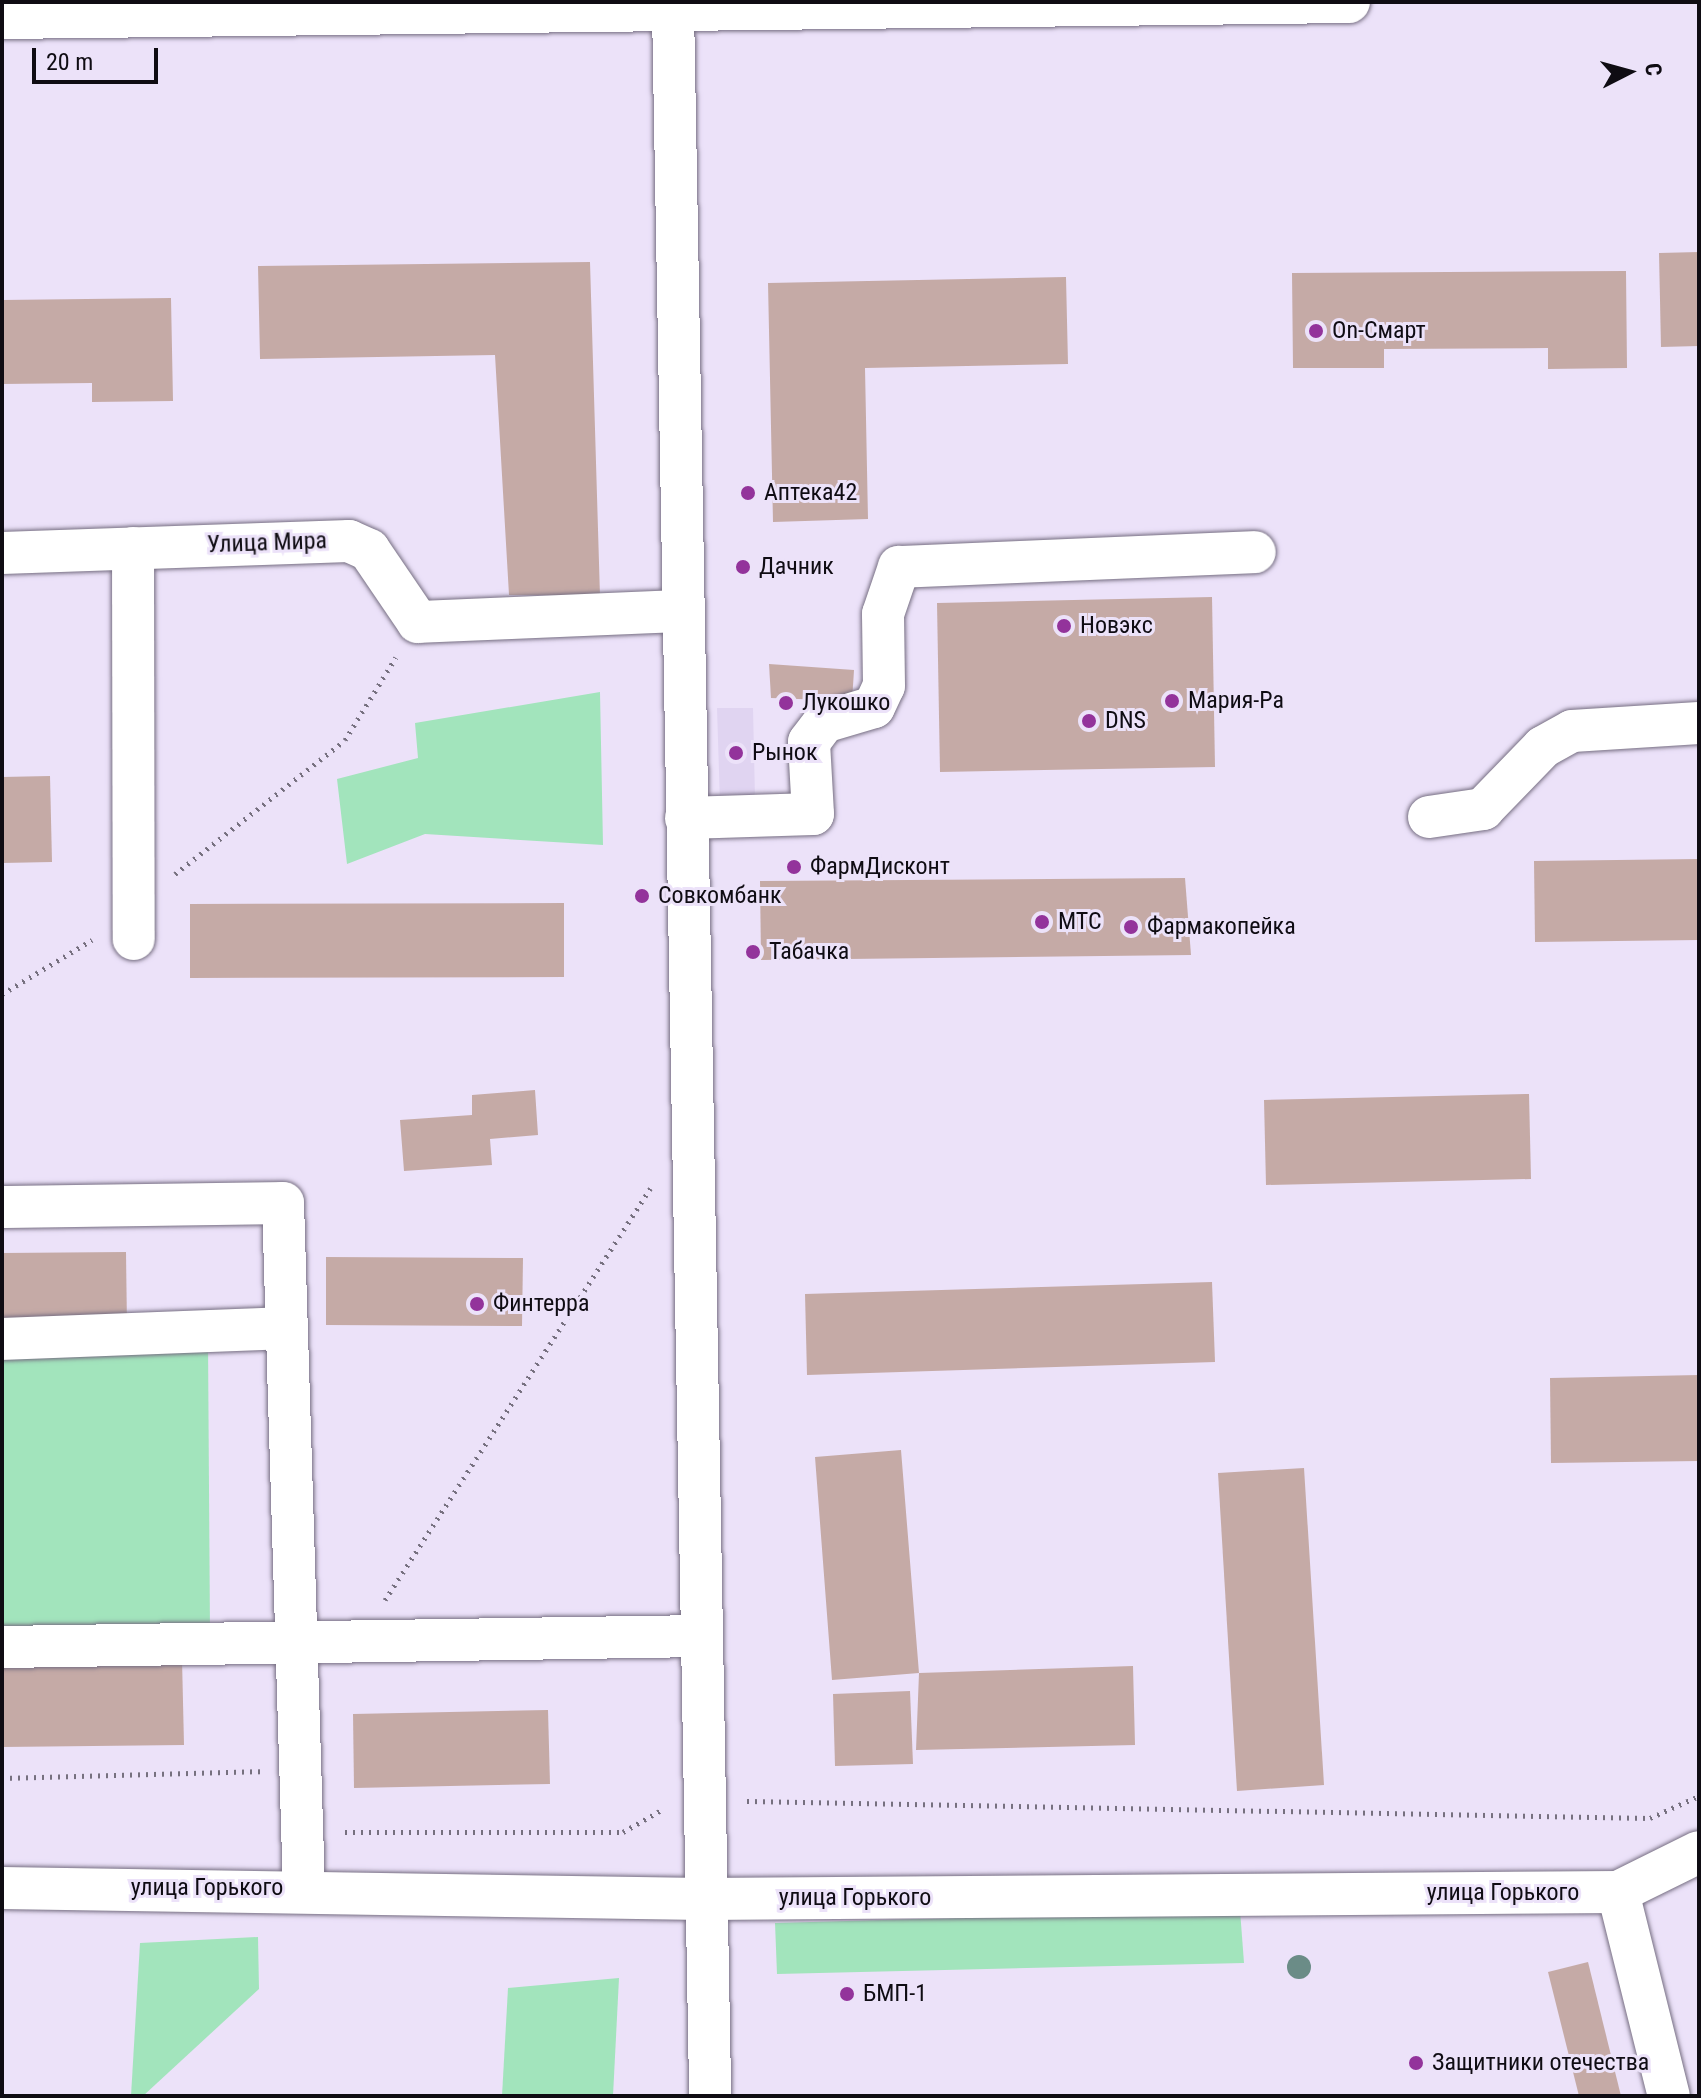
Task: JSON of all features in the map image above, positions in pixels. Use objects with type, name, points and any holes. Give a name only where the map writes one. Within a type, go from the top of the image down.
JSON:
[{"type":"street","points":[[2,18],[1349,2]]},
{"type":"street","points":[[673,8],[703,1899],[710,2096]]},
{"type":"street","name":"Улица Мира","points":[[2,553],[349,541],[369,550],[418,622]]},
{"type":"street","points":[[133,548],[134,923]]},
{"type":"street","points":[[686,818],[813,814],[809,742],[824,722],[874,707],[884,686],[883,614],[899,567],[1255,552]]},
{"type":"street","points":[[418,622],[682,611]]},
{"type":"street","points":[[1429,817],[1483,809],[1543,747],[1572,731],[1699,723]]},
{"type":"street","points":[[2,1207],[283,1203],[304,1889]]},
{"type":"street","points":[[2,1339],[287,1328]]},
{"type":"street","points":[[2,1647],[296,1645],[699,1636]]},
{"type":"street","name":"улица Горького","points":[[2,1888],[304,1889],[703,1899],[1618,1892],[1699,1852]]},
{"type":"street","points":[[1618,1892],[1669,2096]]},
{"type":"path","points":[[2,994],[85,946],[134,923],[345,740],[418,622]]},
{"type":"path","points":[[356,1644],[657,1179]]},
{"type":"path","points":[[2,1778],[300,1768]]},
{"type":"path","points":[[335,1828],[359,1837],[623,1832],[679,1799],[1650,1818],[1699,1796]]},
{"type":"shaded area","name":"Рынок","points":[[717,708],[753,708],[755,799],[720,803]]},
{"type":"green space","points":[[600,692],[603,845],[425,834],[347,864],[337,779],[418,758],[415,723]]},
{"type":"green space","points":[[208,1341],[210,1634],[2,1630],[2,1353]]},
{"type":"green space","points":[[1240,1910],[1244,1963],[777,1974],[775,1923]]},
{"type":"green space","points":[[258,1937],[259,1989],[143,2096],[131,2096],[140,1943]]},
{"type":"green space","points":[[619,1978],[613,2096],[502,2096],[508,1988]]},
{"type":"building","points":[[1699,252],[1699,346],[1661,347],[1659,253]]},
{"type":"building","points":[[590,262],[600,596],[509,595],[495,355],[260,359],[258,266]]},
{"type":"building","points":[[1626,271],[1627,368],[1548,369],[1548,348],[1384,349],[1384,368],[1293,368],[1292,273]]},
{"type":"building","points":[[1066,277],[1068,364],[865,368],[868,519],[773,522],[768,283]]},
{"type":"building","points":[[171,298],[173,401],[92,402],[92,383],[2,384],[2,300]]},
{"type":"building","points":[[1212,597],[1215,767],[940,772],[937,603]]},
{"type":"building","points":[[769,664],[854,670],[852,701],[771,698]]},
{"type":"building","points":[[50,776],[52,862],[2,863],[2,777]]},
{"type":"building","points":[[1699,859],[1699,940],[1535,942],[1534,861]]},
{"type":"building","points":[[1185,878],[1191,955],[761,960],[760,881]]},
{"type":"building","points":[[564,903],[564,977],[190,978],[190,904]]},
{"type":"building","points":[[535,1090],[538,1135],[490,1139],[492,1165],[404,1171],[400,1120],[472,1115],[472,1095]]},
{"type":"building","points":[[1529,1094],[1531,1179],[1266,1185],[1264,1100]]},
{"type":"building","points":[[126,1252],[127,1328],[2,1330],[2,1253]]},
{"type":"building","points":[[326,1257],[523,1258],[522,1326],[326,1325]]},
{"type":"building","points":[[1212,1282],[1215,1362],[807,1375],[805,1294]]},
{"type":"building","points":[[1699,1375],[1699,1461],[1551,1463],[1550,1378]]},
{"type":"building","points":[[901,1450],[919,1673],[832,1680],[815,1457]]},
{"type":"building","points":[[1304,1468],[1324,1785],[1237,1791],[1218,1473]]},
{"type":"building","points":[[182,1659],[184,1745],[2,1747],[2,1664]]},
{"type":"building","points":[[1133,1666],[1135,1745],[916,1750],[919,1673]]},
{"type":"building","points":[[910,1691],[913,1764],[835,1766],[833,1694]]},
{"type":"building","points":[[548,1710],[550,1784],[354,1788],[353,1714]]},
{"type":"building","points":[[1588,1962],[1621,2096],[1579,2096],[1548,1972]]},
{"type":"place","name":"On-Смарт","points":[[1316,331]]},
{"type":"place","name":"Аптека42","points":[[748,493]]},
{"type":"place","name":"Дачник","points":[[743,567]]},
{"type":"place","name":"Новэкс","points":[[1064,626]]},
{"type":"place","name":"Мария-Ра","points":[[1172,701]]},
{"type":"place","name":"Лукошко","points":[[786,703]]},
{"type":"place","name":"DNS","points":[[1089,721]]},
{"type":"place","name":"Рынок","points":[[736,753]]},
{"type":"place","name":"ФармДисконт","points":[[794,867]]},
{"type":"place","name":"Совкомбанк","points":[[642,896]]},
{"type":"place","name":"МТС","points":[[1042,922]]},
{"type":"place","name":"Фармакопейка","points":[[1131,927]]},
{"type":"place","name":"Табачка","points":[[753,952]]},
{"type":"place","name":"Финтерра","points":[[477,1304]]},
{"type":"place","name":"БМП-1","points":[[847,1994]]},
{"type":"place","name":"Защитники отечества","points":[[1416,2063]]}]
